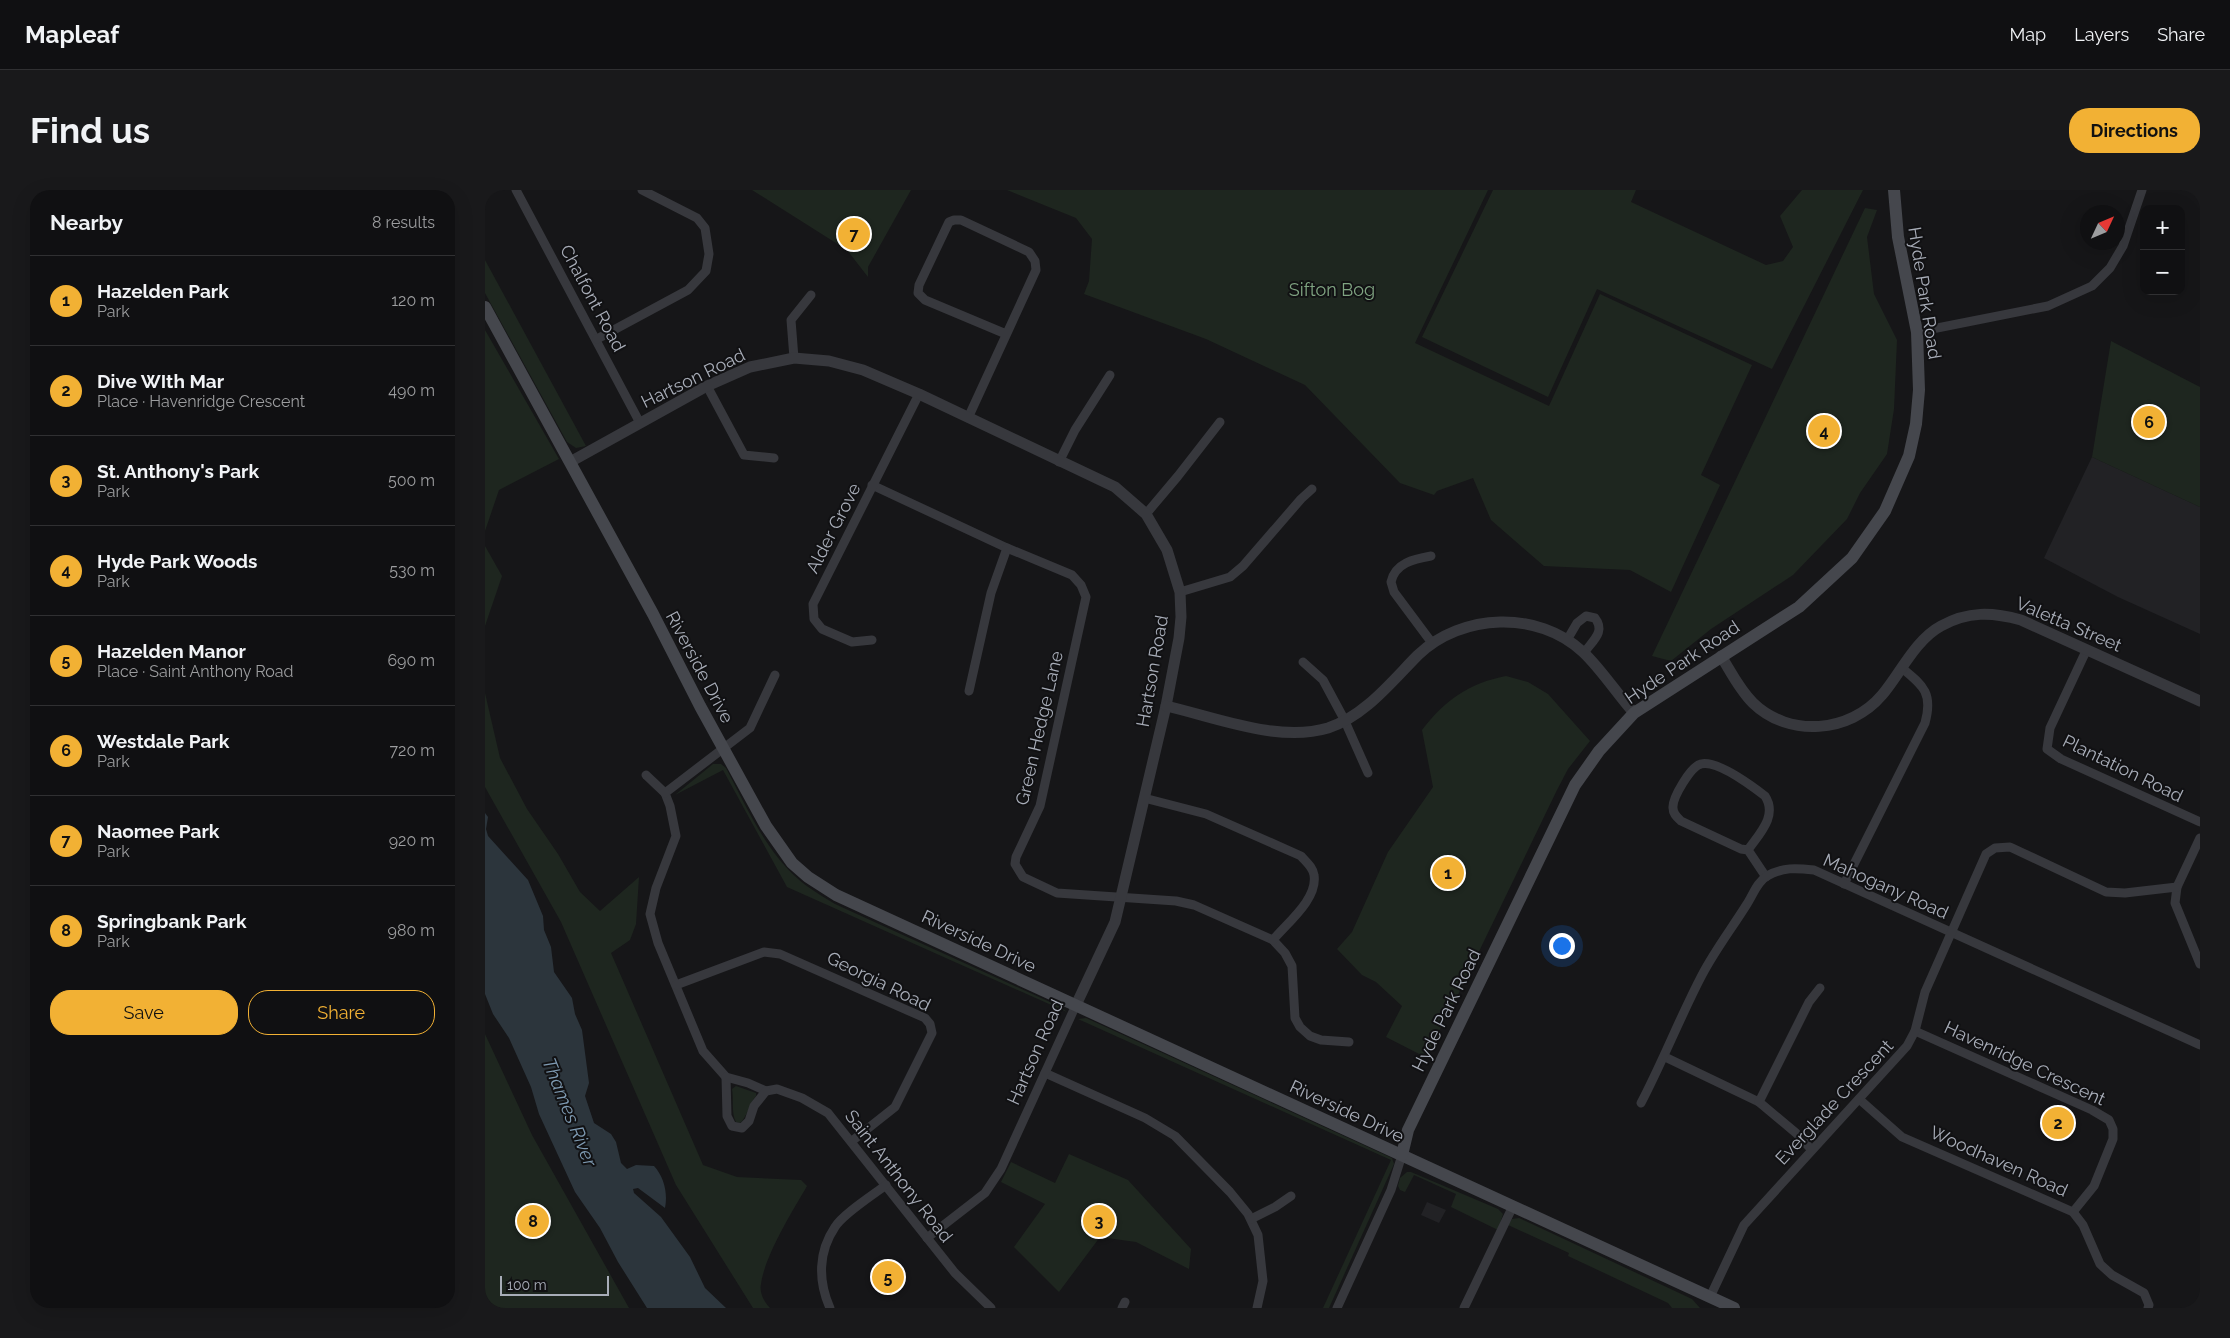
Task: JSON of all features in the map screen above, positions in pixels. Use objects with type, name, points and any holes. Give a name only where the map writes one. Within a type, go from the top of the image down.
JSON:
[{"type":"main road","name":"Hyde Park Road","points":[[1402,1155],[1408,1130],[1575,785],[1599,751],[1634,713],[1799,607],[1852,558],[1885,511],[1904,471],[1916,424],[1919,373],[1917,332],[1898,237],[1894,190]]},
{"type":"main road","name":"Riverside Drive","points":[[485,307],[766,826],[792,863],[809,877],[836,895],[1734,1308]]},
{"type":"street","name":"Chalfont Road","points":[[516,190],[597,339],[640,423]]},
{"type":"street","points":[[597,339],[688,290],[706,270],[709,254],[705,228],[697,218],[642,190]]},
{"type":"street","points":[[1917,332],[2048,306],[2092,286],[2110,268],[2123,246],[2142,190]]},
{"type":"street","points":[[968,418],[1036,270],[1035,261],[1029,252],[961,220],[949,222],[919,285],[918,293],[925,300],[1005,334]]},
{"type":"street","points":[[794,358],[791,320],[811,295]]},
{"type":"street","name":"Hartson Road","points":[[570,462],[707,386],[750,366],[794,358],[829,361],[863,370],[919,394],[1115,487],[1146,514],[1167,550],[1180,592],[1181,617],[1179,638],[1166,706],[1115,922],[1001,1169],[985,1193],[927,1238]]},
{"type":"street","points":[[1059,462],[1075,430],[1109,375]]},
{"type":"street","points":[[707,386],[744,454],[775,458]]},
{"type":"street","name":"Alder Grove","points":[[872,640],[853,642],[822,629],[814,619],[813,604],[919,394]]},
{"type":"street","points":[[1146,514],[1220,422]]},
{"type":"street","name":"Green Hedge Lane","points":[[872,486],[1007,548],[1072,575],[1081,585],[1086,597],[1040,806],[1016,857],[1015,864],[1023,877],[1057,892],[1176,901],[1194,905],[1273,940],[1285,953],[1291,966],[1295,1018],[1300,1027],[1310,1036],[1321,1040],[1349,1042]]},
{"type":"street","points":[[1180,592],[1230,577],[1243,566],[1301,499],[1312,489]]},
{"type":"street","points":[[969,690],[991,593],[1007,548]]},
{"type":"street","points":[[1431,556],[1412,560],[1397,568],[1391,582],[1394,592],[1432,643]]},
{"type":"street","name":"Valetta Street","points":[[1721,656],[1743,691],[1755,704],[1769,714],[1783,720],[1814,728],[1855,717],[1881,697],[1914,652],[1939,627],[1956,619],[1976,614],[1997,613],[2021,620],[2200,701]]},
{"type":"street","points":[[1567,640],[1577,623],[1586,616],[1595,618],[1599,623],[1599,633],[1584,653]]},
{"type":"street","points":[[1166,706],[1273,732],[1304,732],[1329,728],[1364,708],[1432,643],[1449,632],[1484,622],[1516,623],[1543,630],[1567,640],[1584,653],[1634,713]]},
{"type":"street","name":"Plantation Road","points":[[2086,651],[2050,728],[2047,749],[2061,759],[2200,822]]},
{"type":"street","points":[[1303,662],[1323,680],[1368,773]]},
{"type":"street","points":[[1844,884],[1925,723],[1929,709],[1928,697],[1921,683],[1903,669]]},
{"type":"street","points":[[665,793],[754,723],[775,675]]},
{"type":"street","points":[[1641,1103],[1665,1057],[1701,976],[1722,940],[1766,877],[1748,850],[1741,849],[1681,821],[1675,815],[1673,807],[1674,798],[1691,769],[1700,764],[1713,764],[1765,796],[1769,803],[1768,819],[1748,850]]},
{"type":"street","points":[[646,775],[665,793],[670,806],[676,836],[656,888],[650,914],[658,943],[703,1051],[726,1077],[727,1116],[732,1126],[742,1128],[749,1121],[753,1106],[767,1091]]},
{"type":"street","points":[[1144,798],[1206,814],[1301,856],[1311,866],[1314,876],[1313,891],[1273,940]]},
{"type":"street","points":[[2200,838],[2177,887],[2175,903],[2200,964]]},
{"type":"street","name":"Everglade Crescent","points":[[1710,1297],[1744,1225],[1811,1149],[1897,1059],[1907,1046],[1915,1031],[1925,992],[1986,854],[1995,848],[2010,847],[2106,892],[2125,893],[2177,887]]},
{"type":"street","name":"Mahogany Road","points":[[1766,877],[1789,867],[1814,870],[2200,1045]]},
{"type":"street","name":"Georgia Road","points":[[676,985],[764,952],[780,954],[925,1018],[930,1024],[932,1033],[895,1107],[852,1141]]},
{"type":"street","points":[[1759,1102],[1809,1002],[1820,988]]},
{"type":"street","name":"Havenridge Crescent","points":[[1915,1031],[2092,1110],[2109,1120],[2113,1129],[2113,1139],[2093,1186],[2073,1212]]},
{"type":"street","points":[[1665,1057],[1759,1102],[1796,1133],[1811,1149]]},
{"type":"street","points":[[1045,1073],[1145,1118],[1175,1136],[1230,1192],[1251,1219],[1259,1235],[1263,1281],[1257,1308]]},
{"type":"street","name":"Saint Anthony Road","points":[[726,1077],[749,1083],[767,1091],[777,1089],[794,1095],[828,1113],[955,1273],[991,1308]]},
{"type":"street","name":"Woodhaven Road","points":[[1859,1099],[1903,1137],[2073,1212],[2083,1224],[2100,1264],[2112,1276],[2143,1293],[2149,1305],[2148,1308]]},
{"type":"street","name":"Hyde Park Road","points":[[1337,1308],[1391,1190],[1402,1155]]},
{"type":"street","points":[[830,1308],[825,1297],[820,1275],[823,1252],[835,1226],[886,1185]]},
{"type":"street","points":[[1251,1219],[1275,1207],[1291,1196]]},
{"type":"street","points":[[1464,1308],[1513,1206]]},
{"type":"shaded area","points":[[2092,457],[2200,507],[2200,634],[2118,597],[2044,558]]},
{"type":"shaded area","points":[[1427,1202],[1446,1210],[1439,1223],[1421,1215]]},
{"type":"green space","points":[[752,190],[911,190],[868,267],[868,277],[847,250]]},
{"type":"green space","name":"Sifton Bog","points":[[1007,190],[1488,190],[1415,343],[1549,406],[1600,294],[1752,365],[1701,475],[1720,485],[1671,592],[1630,570],[1544,566],[1491,520],[1473,478],[1437,491],[1434,495],[1400,483],[1305,385],[1206,339],[1084,294],[1089,281],[1092,239],[1076,218]]},
{"type":"green space","points":[[1493,190],[1636,190],[1631,202],[1766,265],[1783,261],[1793,247],[1780,216],[1802,190],[1863,190],[1772,369],[1597,289],[1548,397],[1422,337]]},
{"type":"green space","points":[[1865,208],[1877,210],[1867,237],[1874,294],[1897,340],[1894,409],[1887,454],[1860,493],[1847,519],[1793,575],[1711,629],[1671,661],[1652,656]]},
{"type":"green space","points":[[485,260],[586,446],[576,448],[567,442],[485,293]]},
{"type":"green space","points":[[485,330],[559,459],[499,490],[485,531]]},
{"type":"green space","points":[[2111,341],[2200,387],[2200,507],[2092,457]]},
{"type":"green space","points":[[485,546],[502,576],[485,626]]},
{"type":"green space","points":[[1506,676],[1528,682],[1548,694],[1590,741],[1568,769],[1557,790],[1455,1001],[1425,1057],[1386,1037],[1402,1006],[1376,982],[1362,975],[1337,949],[1352,932],[1388,852],[1433,787],[1422,730],[1439,710],[1458,695],[1480,683]]},
{"type":"green space","points":[[485,693],[500,758],[527,809],[558,854],[580,892],[600,911],[639,877],[636,924],[630,940],[611,953],[703,1165],[737,1177],[801,1180],[807,1186],[780,1234],[764,1273],[761,1294],[770,1308],[753,1308],[676,1185],[561,922],[485,787]]},
{"type":"green space","points":[[713,764],[721,764],[726,768],[765,840],[785,866],[810,889],[835,904],[1061,1007],[1067,1012],[787,887],[723,770],[675,795]]},
{"type":"green space","points":[[1086,1018],[1392,1158],[1394,1164],[1329,1308],[1323,1308],[1391,1160],[1078,1019]]},
{"type":"green space","points":[[485,1034],[532,1135],[629,1308],[485,1308]]},
{"type":"green space","points":[[736,1086],[756,1093],[746,1115],[740,1123],[736,1122],[733,1111],[732,1089]]},
{"type":"green space","points":[[1069,1154],[1128,1180],[1191,1249],[1189,1269],[1136,1242],[1100,1237],[1059,1292],[1014,1247],[1045,1204],[1001,1182],[1011,1162],[1055,1183]]},
{"type":"green space","points":[[1407,1172],[1411,1172],[1498,1209],[1503,1214],[1498,1230],[1451,1207],[1456,1194],[1414,1175],[1405,1192],[1400,1190],[1398,1186],[1400,1178]]},
{"type":"green space","points":[[1519,1218],[1692,1299],[1700,1308],[1672,1308],[1668,1303],[1568,1256],[1569,1253],[1508,1225],[1512,1219]]},
{"type":"water","name":"Thames River","points":[[485,813],[488,817],[486,829],[488,836],[528,880],[543,916],[544,930],[551,947],[554,972],[572,998],[575,1014],[582,1030],[589,1083],[585,1096],[594,1123],[611,1134],[616,1142],[621,1163],[627,1169],[636,1165],[654,1166],[657,1170],[664,1186],[665,1208],[638,1188],[633,1189],[634,1193],[661,1217],[690,1257],[705,1288],[726,1308],[647,1308],[618,1262],[600,1228],[575,1192],[539,1114],[531,1087],[509,1038],[493,1014],[485,994]]},
{"type":"place","name":"Naomee Park","points":[[854,234]]},
{"type":"place","name":"Westdale Park","points":[[2149,422]]},
{"type":"place","name":"Hyde Park Woods","points":[[1824,431]]},
{"type":"place","name":"Hazelden Park","points":[[1448,873]]},
{"type":"place","name":"Dive WIth Mar","points":[[2058,1123]]},
{"type":"place","name":"Springbank Park","points":[[533,1221]]},
{"type":"place","name":"St. Anthony's Park","points":[[1099,1221]]},
{"type":"place","name":"Hazelden Manor","points":[[888,1277]]}]
